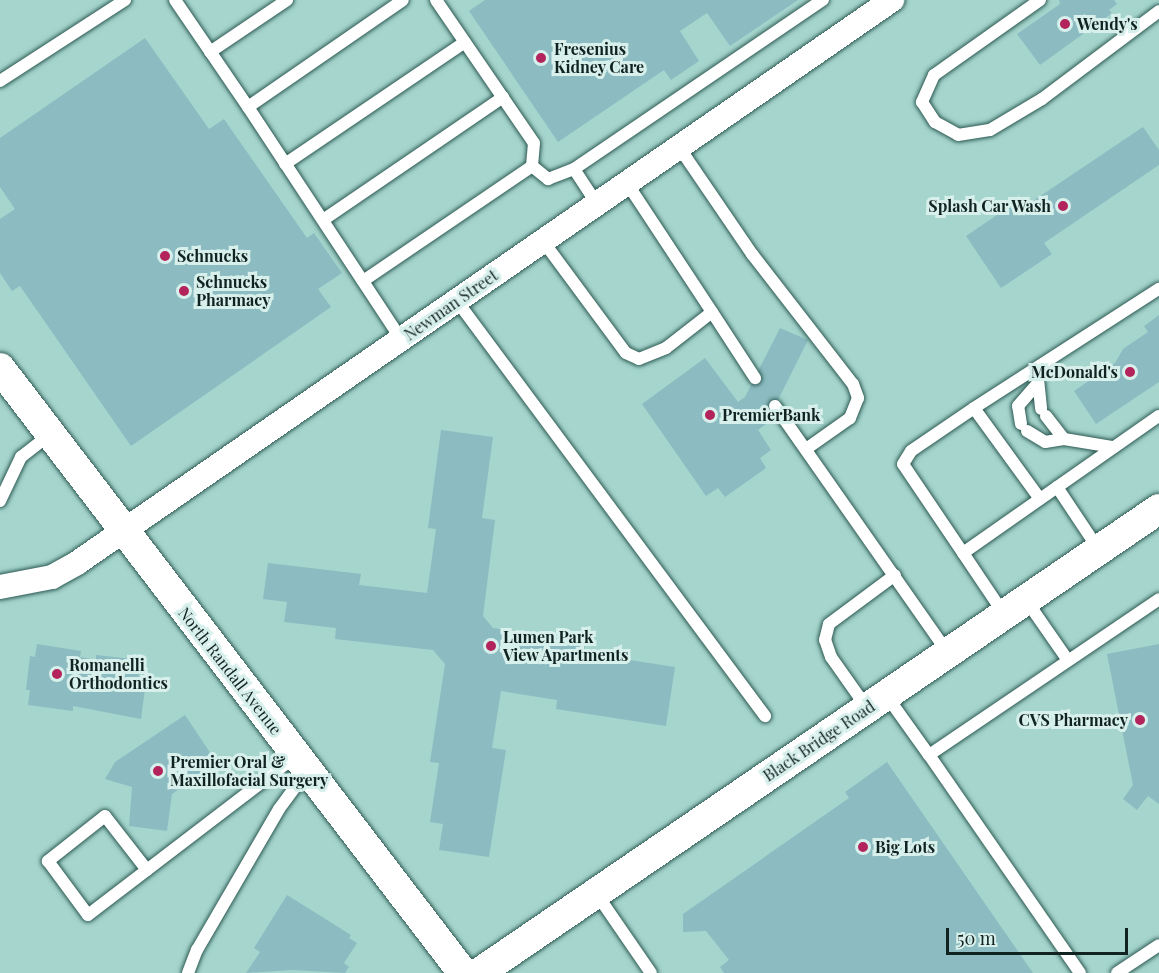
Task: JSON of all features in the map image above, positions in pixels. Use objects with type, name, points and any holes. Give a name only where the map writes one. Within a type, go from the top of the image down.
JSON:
[{"type":"street","name":"Newman Street","points":[[0,586],[52,577],[123,532],[892,0]]},
{"type":"street","name":"North Randall Avenue","points":[[0,368],[123,532],[463,973]]},
{"type":"street","name":"Black Bridge Road","points":[[479,973],[1159,509]]},
{"type":"lane","points":[[0,81],[124,0]]},
{"type":"lane","points":[[175,0],[401,339]]},
{"type":"lane","points":[[210,52],[287,0]]},
{"type":"lane","points":[[248,107],[403,0]]},
{"type":"lane","points":[[436,0],[534,143],[532,165],[538,175],[548,179],[574,169],[823,0]]},
{"type":"lane","points":[[1040,0],[934,75],[922,102],[935,123],[958,135],[990,130],[1042,99],[1159,11]]},
{"type":"lane","points":[[1157,0],[1159,6]]},
{"type":"lane","points":[[285,164],[465,42]]},
{"type":"lane","points":[[323,220],[503,98]]},
{"type":"lane","points":[[679,147],[752,254],[853,384],[858,399],[850,418],[806,449]]},
{"type":"lane","points":[[363,281],[532,165]]},
{"type":"lane","points":[[574,169],[597,204]]},
{"type":"lane","points":[[627,183],[755,378]]},
{"type":"lane","points":[[543,241],[626,353],[639,359],[666,348],[712,312]]},
{"type":"lane","points":[[1067,660],[963,553],[903,464],[911,451],[1159,289]]},
{"type":"lane","points":[[457,301],[765,716]]},
{"type":"lane","points":[[1038,366],[1038,383],[1044,412],[1064,439]]},
{"type":"lane","points":[[1038,383],[1018,406],[1024,428],[1046,442],[1064,439],[1113,447]]},
{"type":"lane","points":[[775,406],[948,653]]},
{"type":"lane","points":[[974,408],[1040,499]]},
{"type":"lane","points":[[963,553],[1159,416]]},
{"type":"lane","points":[[0,501],[21,457],[50,435]]},
{"type":"lane","points":[[1057,487],[1099,549]]},
{"type":"lane","points":[[895,575],[829,624],[825,640],[831,657],[929,754],[1080,973]]},
{"type":"lane","points":[[929,754],[1159,599]]},
{"type":"lane","points":[[147,870],[105,816],[48,861],[88,915],[147,870],[302,764]]},
{"type":"lane","points":[[188,973],[197,951],[279,809],[302,764]]},
{"type":"lane","points":[[596,893],[651,973]]},
{"type":"lane","points":[[1117,973],[1159,945]]},
{"type":"building","points":[[485,0],[798,0],[730,46],[707,13],[680,31],[699,61],[671,80],[664,70],[558,142],[469,11]]},
{"type":"building","name":"Wendy's","points":[[1059,0],[1114,0],[1117,4],[1109,10],[1112,13],[1040,65],[1017,34],[1060,4]]},
{"type":"building","name":"Schnucks","points":[[145,38],[209,129],[224,119],[307,238],[314,233],[342,273],[318,289],[331,307],[131,446],[20,286],[12,291],[0,273],[0,219],[15,209],[0,187],[0,138]]},
{"type":"building","name":"Splash Car Wash","points":[[1143,127],[1159,150],[1159,165],[1044,243],[1052,254],[1001,288],[966,236],[1016,202],[1021,209]]},
{"type":"building","name":"McDonald's","points":[[1159,315],[1159,382],[1096,424],[1074,391],[1115,363],[1123,349],[1148,332],[1144,326]]},
{"type":"building","name":"PremierBank","points":[[780,328],[808,340],[766,424],[758,430],[771,450],[760,458],[766,468],[725,497],[718,488],[706,496],[642,404],[705,358],[738,402],[745,397]]},
{"type":"building","name":"Lumen Park View Apartments","points":[[441,430],[493,437],[482,518],[495,520],[483,616],[493,628],[586,642],[584,653],[675,667],[666,726],[556,709],[557,700],[501,691],[492,748],[506,750],[489,857],[439,850],[443,824],[430,822],[439,763],[430,762],[445,664],[433,650],[335,639],[336,628],[284,622],[287,602],[263,599],[268,563],[361,574],[359,585],[427,593],[436,529],[428,528]]},
{"type":"building","points":[[37,644],[81,651],[80,657],[96,660],[96,655],[141,660],[138,681],[146,681],[141,719],[73,706],[73,711],[28,705],[30,690],[26,690],[30,656],[35,657]]},
{"type":"building","name":"CVS Pharmacy","points":[[1159,644],[1159,804],[1148,796],[1137,810],[1123,799],[1133,785],[1107,654]]},
{"type":"building","name":"Premier Oral & Maxillofacial Surgery","points":[[185,715],[217,763],[172,794],[167,831],[129,826],[132,787],[105,779],[115,762]]},
{"type":"building","name":"Big Lots","points":[[887,762],[1033,973],[724,973],[720,967],[729,960],[706,931],[683,932],[683,914],[849,798],[845,792]]},
{"type":"building","points":[[287,895],[351,935],[349,938],[357,943],[344,963],[349,967],[345,973],[292,970],[246,973],[260,952],[254,948]]},
{"type":"place","name":"Wendy's","points":[[1065,24]]},
{"type":"place","name":"Fresenius Kidney Care","points":[[541,58]]},
{"type":"place","name":"Splash Car Wash","points":[[1063,206]]},
{"type":"place","name":"Schnucks","points":[[165,256]]},
{"type":"place","name":"Schnucks Pharmacy","points":[[184,291]]},
{"type":"place","name":"McDonald's","points":[[1130,372]]},
{"type":"place","name":"PremierBank","points":[[710,415]]},
{"type":"place","name":"Lumen Park View Apartments","points":[[491,646]]},
{"type":"place","name":"Romanelli Orthodontics","points":[[57,674]]},
{"type":"place","name":"CVS Pharmacy","points":[[1140,720]]},
{"type":"place","name":"Premier Oral & Maxillofacial Surgery","points":[[158,771]]},
{"type":"place","name":"Big Lots","points":[[863,847]]}]
